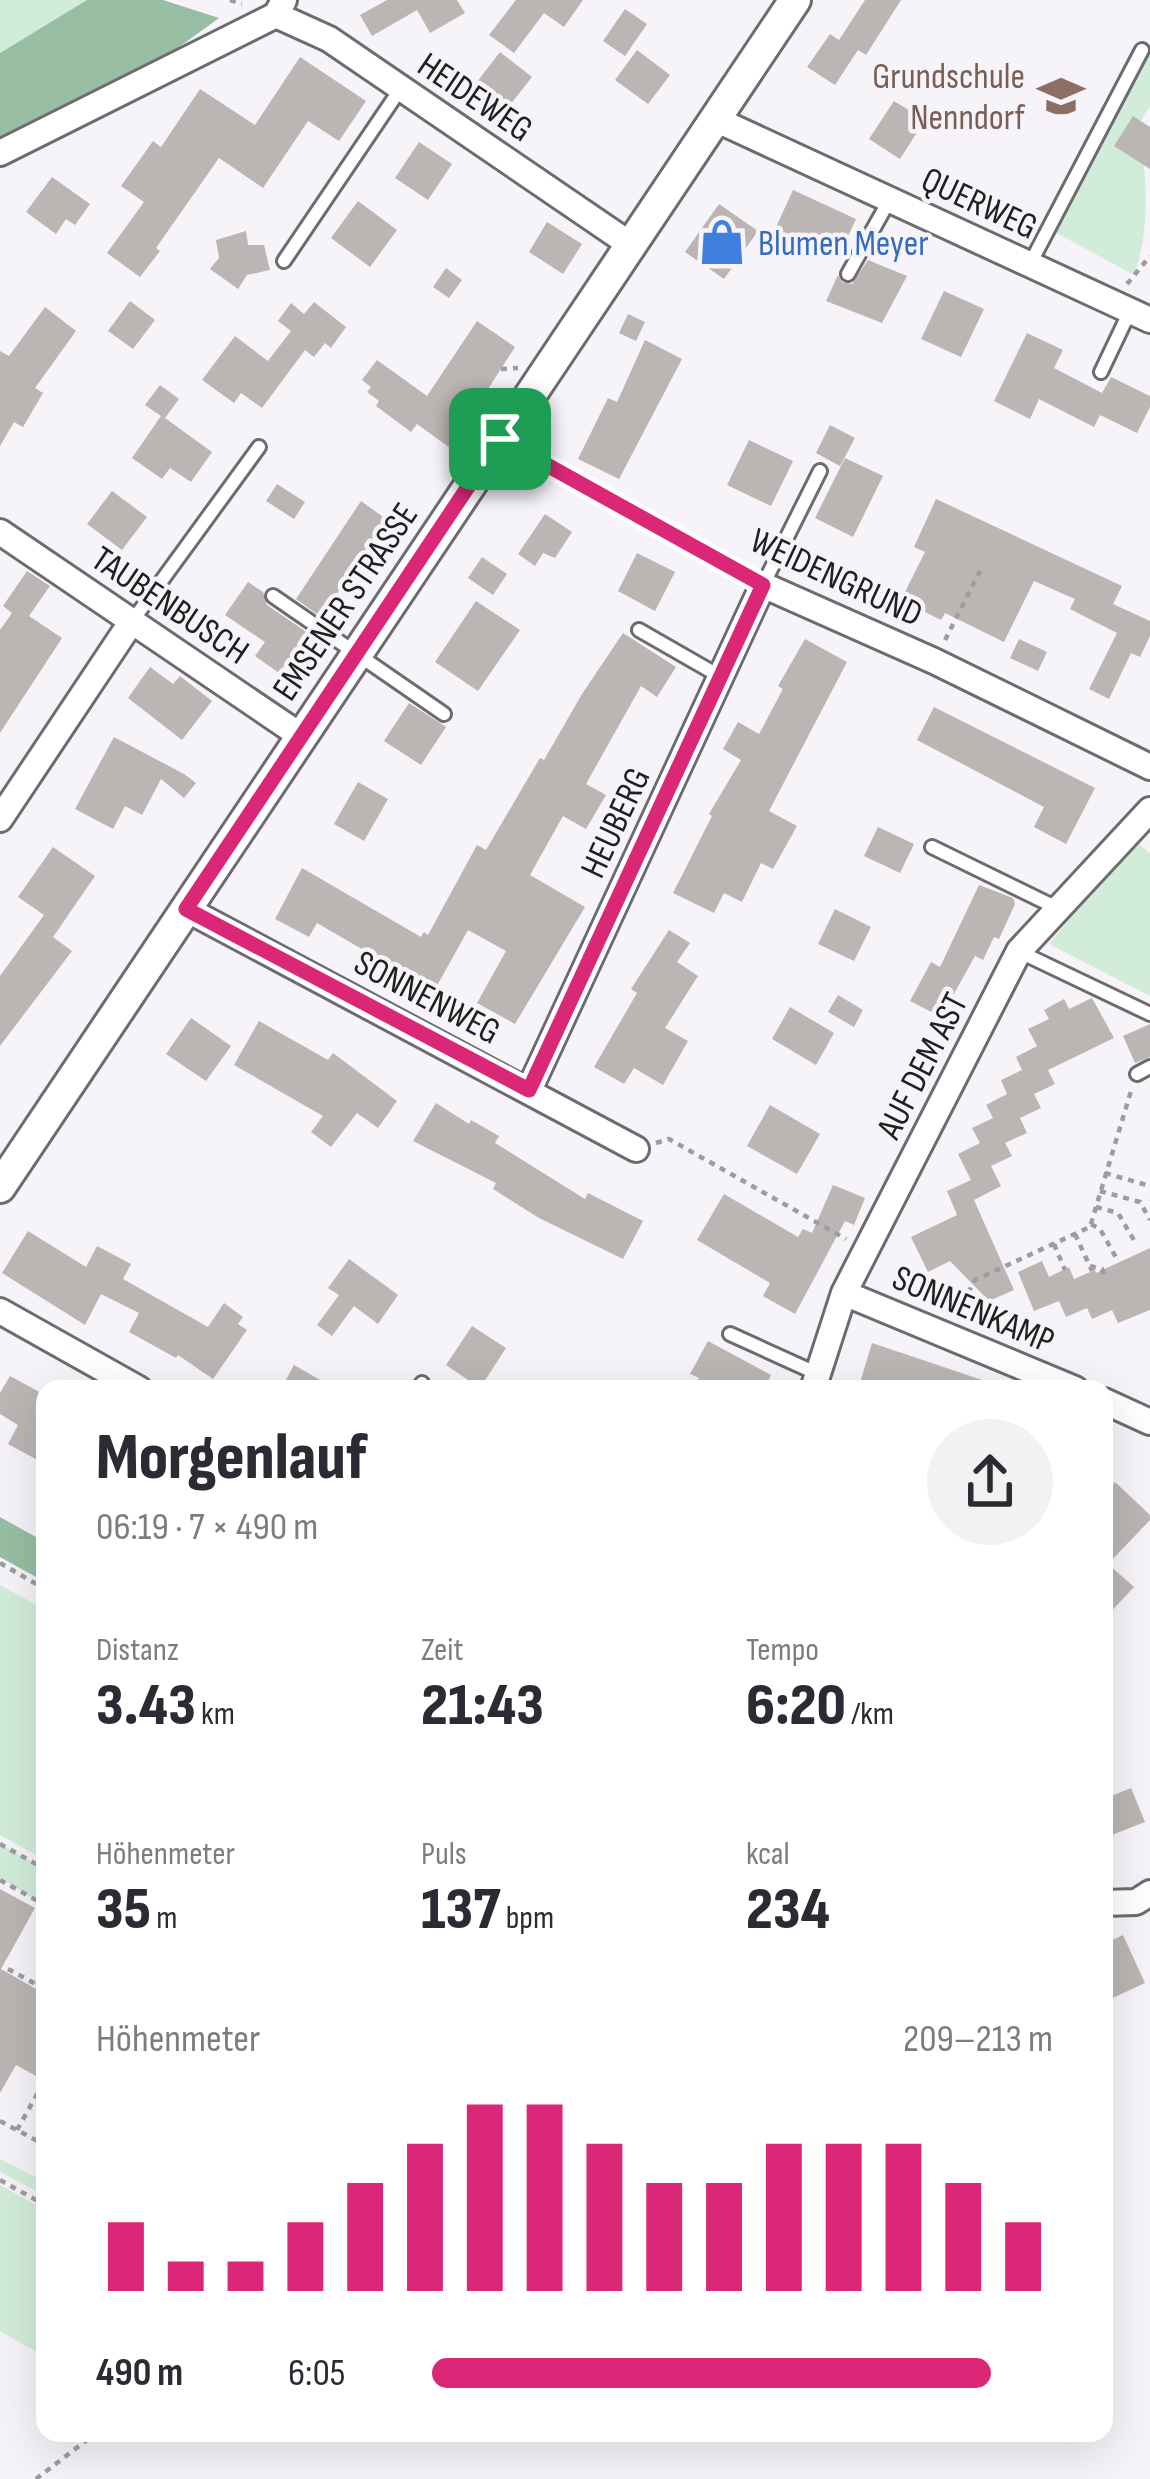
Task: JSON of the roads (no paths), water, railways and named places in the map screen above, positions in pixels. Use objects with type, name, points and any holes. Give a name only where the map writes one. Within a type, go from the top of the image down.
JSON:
[{"type":"street","name":"EMSENER STRASSE","points":[[0,1186],[795,0]]},
{"type":"street","name":"HEIDEWEG","points":[[280,8],[631,245]]},
{"type":"street","points":[[0,153],[280,8]]},
{"type":"street","name":"QUERWEG","points":[[715,118],[1131,311]]},
{"type":"street","name":"TAUBENBUSCH","points":[[0,532],[301,736]]},
{"type":"street","name":"WEIDENGRUND","points":[[763,585],[934,661],[1150,766]]},
{"type":"street","name":"HEUBERG","points":[[529,1090],[763,585]]},
{"type":"street","points":[[0,819],[132,621]]},
{"type":"street","name":"AUF DEM AST","points":[[816,1380],[844,1293],[1019,951],[1150,810]]},
{"type":"street","name":"SONNENWEG","points":[[186,909],[636,1149]]},
{"type":"street","name":"SONNENKAMP","points":[[844,1293],[1054,1380]]},
{"type":"street","points":[[0,1311],[123,1380]]},
{"type":"street","points":[[1113,1405],[1150,1421]]},
{"type":"street","points":[[1113,1903],[1136,1902],[1150,1892]]},
{"type":"lane","points":[[1030,264],[1142,50]]},
{"type":"lane","points":[[284,261],[401,88]]},
{"type":"lane","points":[[848,274],[890,199]]},
{"type":"lane","points":[[1101,372],[1131,311]]},
{"type":"lane","points":[[132,621],[260,447]]},
{"type":"lane","points":[[763,585],[820,471]]},
{"type":"lane","points":[[274,596],[445,714]]},
{"type":"lane","points":[[639,630],[721,676]]},
{"type":"lane","points":[[932,847],[1059,909]]},
{"type":"lane","points":[[1019,951],[1150,1013]]},
{"type":"lane","points":[[1137,1074],[1150,1066]]},
{"type":"lane","points":[[730,1334],[811,1380]]},
{"type":"place","name":"Grundschule Nenndorf","points":[[1061,96]]},
{"type":"place","name":"Blumen Meyer","points":[[722,242]]}]
